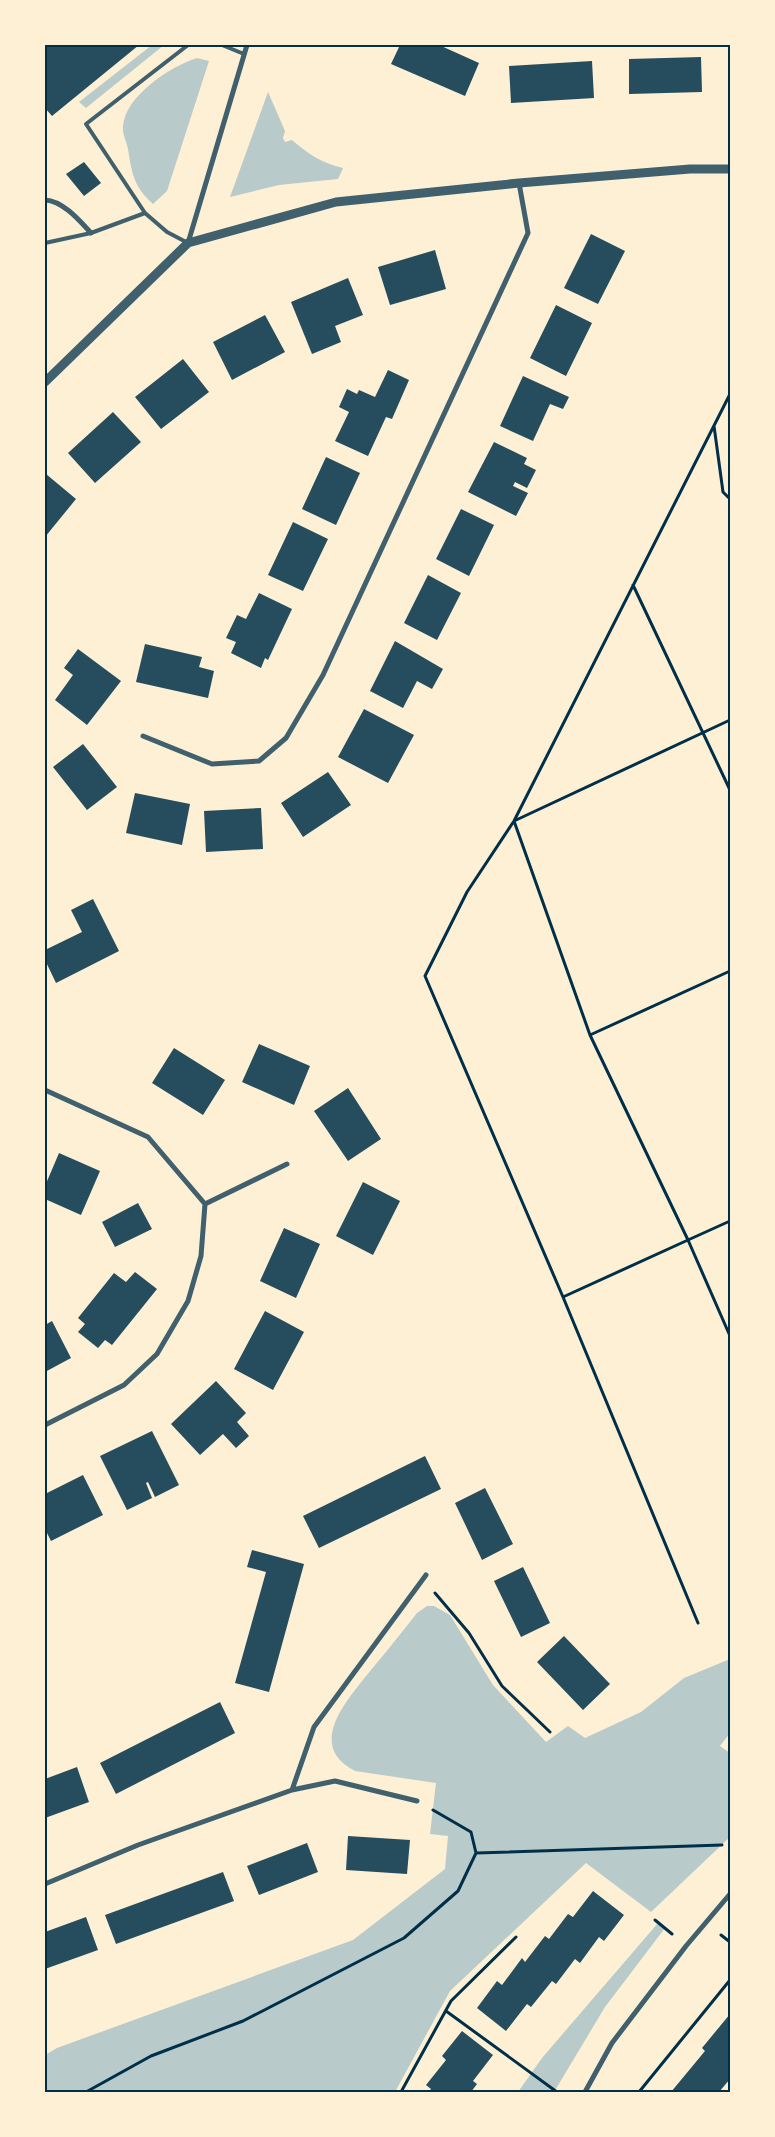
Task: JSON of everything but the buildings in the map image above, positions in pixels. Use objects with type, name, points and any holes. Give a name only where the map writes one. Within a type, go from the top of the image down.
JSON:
[{"type":"street","points":[[188,244],[247,45]]},
{"type":"street","points":[[45,382],[188,244],[336,202],[690,168],[730,169]]},
{"type":"street","points":[[143,736],[212,764],[259,761],[286,738],[323,675],[528,233],[519,183]]},
{"type":"street","points":[[45,200],[52,200],[75,216],[91,233]]},
{"type":"street","points":[[45,1090],[148,1137],[205,1204],[201,1256],[188,1301],[157,1354],[124,1385],[45,1425]]},
{"type":"street","points":[[205,1204],[287,1164]]},
{"type":"street","points":[[292,1790],[314,1726],[426,1575]]},
{"type":"street","points":[[45,1884],[138,1845],[292,1790],[335,1782],[417,1801]]},
{"type":"street","points":[[585,2092],[612,2043],[686,1946],[730,1894]]},
{"type":"lane","points":[[188,45],[86,124],[145,213],[167,232],[188,244]]},
{"type":"lane","points":[[222,45],[244,54]]},
{"type":"lane","points":[[45,243],[91,233],[145,213]]},
{"type":"path","points":[[698,1623],[564,1297],[425,976],[467,892],[514,821],[730,394]]},
{"type":"path","points":[[714,425],[722,492],[730,499]]},
{"type":"path","points":[[633,585],[730,790]]},
{"type":"path","points":[[514,821],[730,720]]},
{"type":"path","points":[[514,821],[590,1035],[688,1240],[730,1336]]},
{"type":"path","points":[[590,1035],[730,971]]},
{"type":"path","points":[[564,1297],[730,1221]]},
{"type":"path","points":[[422,1581],[442,1598],[458,1619],[502,1686],[550,1732]]},
{"type":"path","points":[[86,2092],[151,2056],[243,2021],[404,1938],[458,1891],[476,1853],[471,1832],[417,1801]]},
{"type":"path","points":[[476,1853],[722,1845]]},
{"type":"path","points":[[402,2092],[452,2001],[516,1937]]},
{"type":"path","points":[[639,2092],[730,1980]]},
{"type":"path","points":[[446,2011],[557,2092]]},
{"type":"shaded area","points":[[152,45],[164,45],[86,108],[79,102]]},
{"type":"shaded area","points":[[197,58],[209,61],[167,191],[153,204],[142,192],[135,180],[123,132],[126,115],[140,93],[151,84],[175,68]]},
{"type":"shaded area","points":[[268,92],[285,131],[283,138],[285,142],[292,140],[316,157],[343,168],[338,179],[279,185],[230,197]]},
{"type":"shaded area","points":[[427,1606],[434,1606],[450,1615],[493,1685],[546,1742],[568,1726],[585,1738],[641,1712],[684,1678],[730,1659],[730,1733],[720,1746],[730,1753],[730,1837],[651,1912],[586,1863],[450,1991],[395,2092],[45,2092],[45,2055],[57,2048],[353,1940],[445,1869],[448,1836],[430,1834],[436,1783],[355,1771],[340,1760],[333,1748],[332,1735],[336,1721],[352,1694],[417,1613]]},
{"type":"shaded area","points":[[658,1923],[665,1928],[605,2007],[554,2092],[518,2092],[542,2058]]}]
